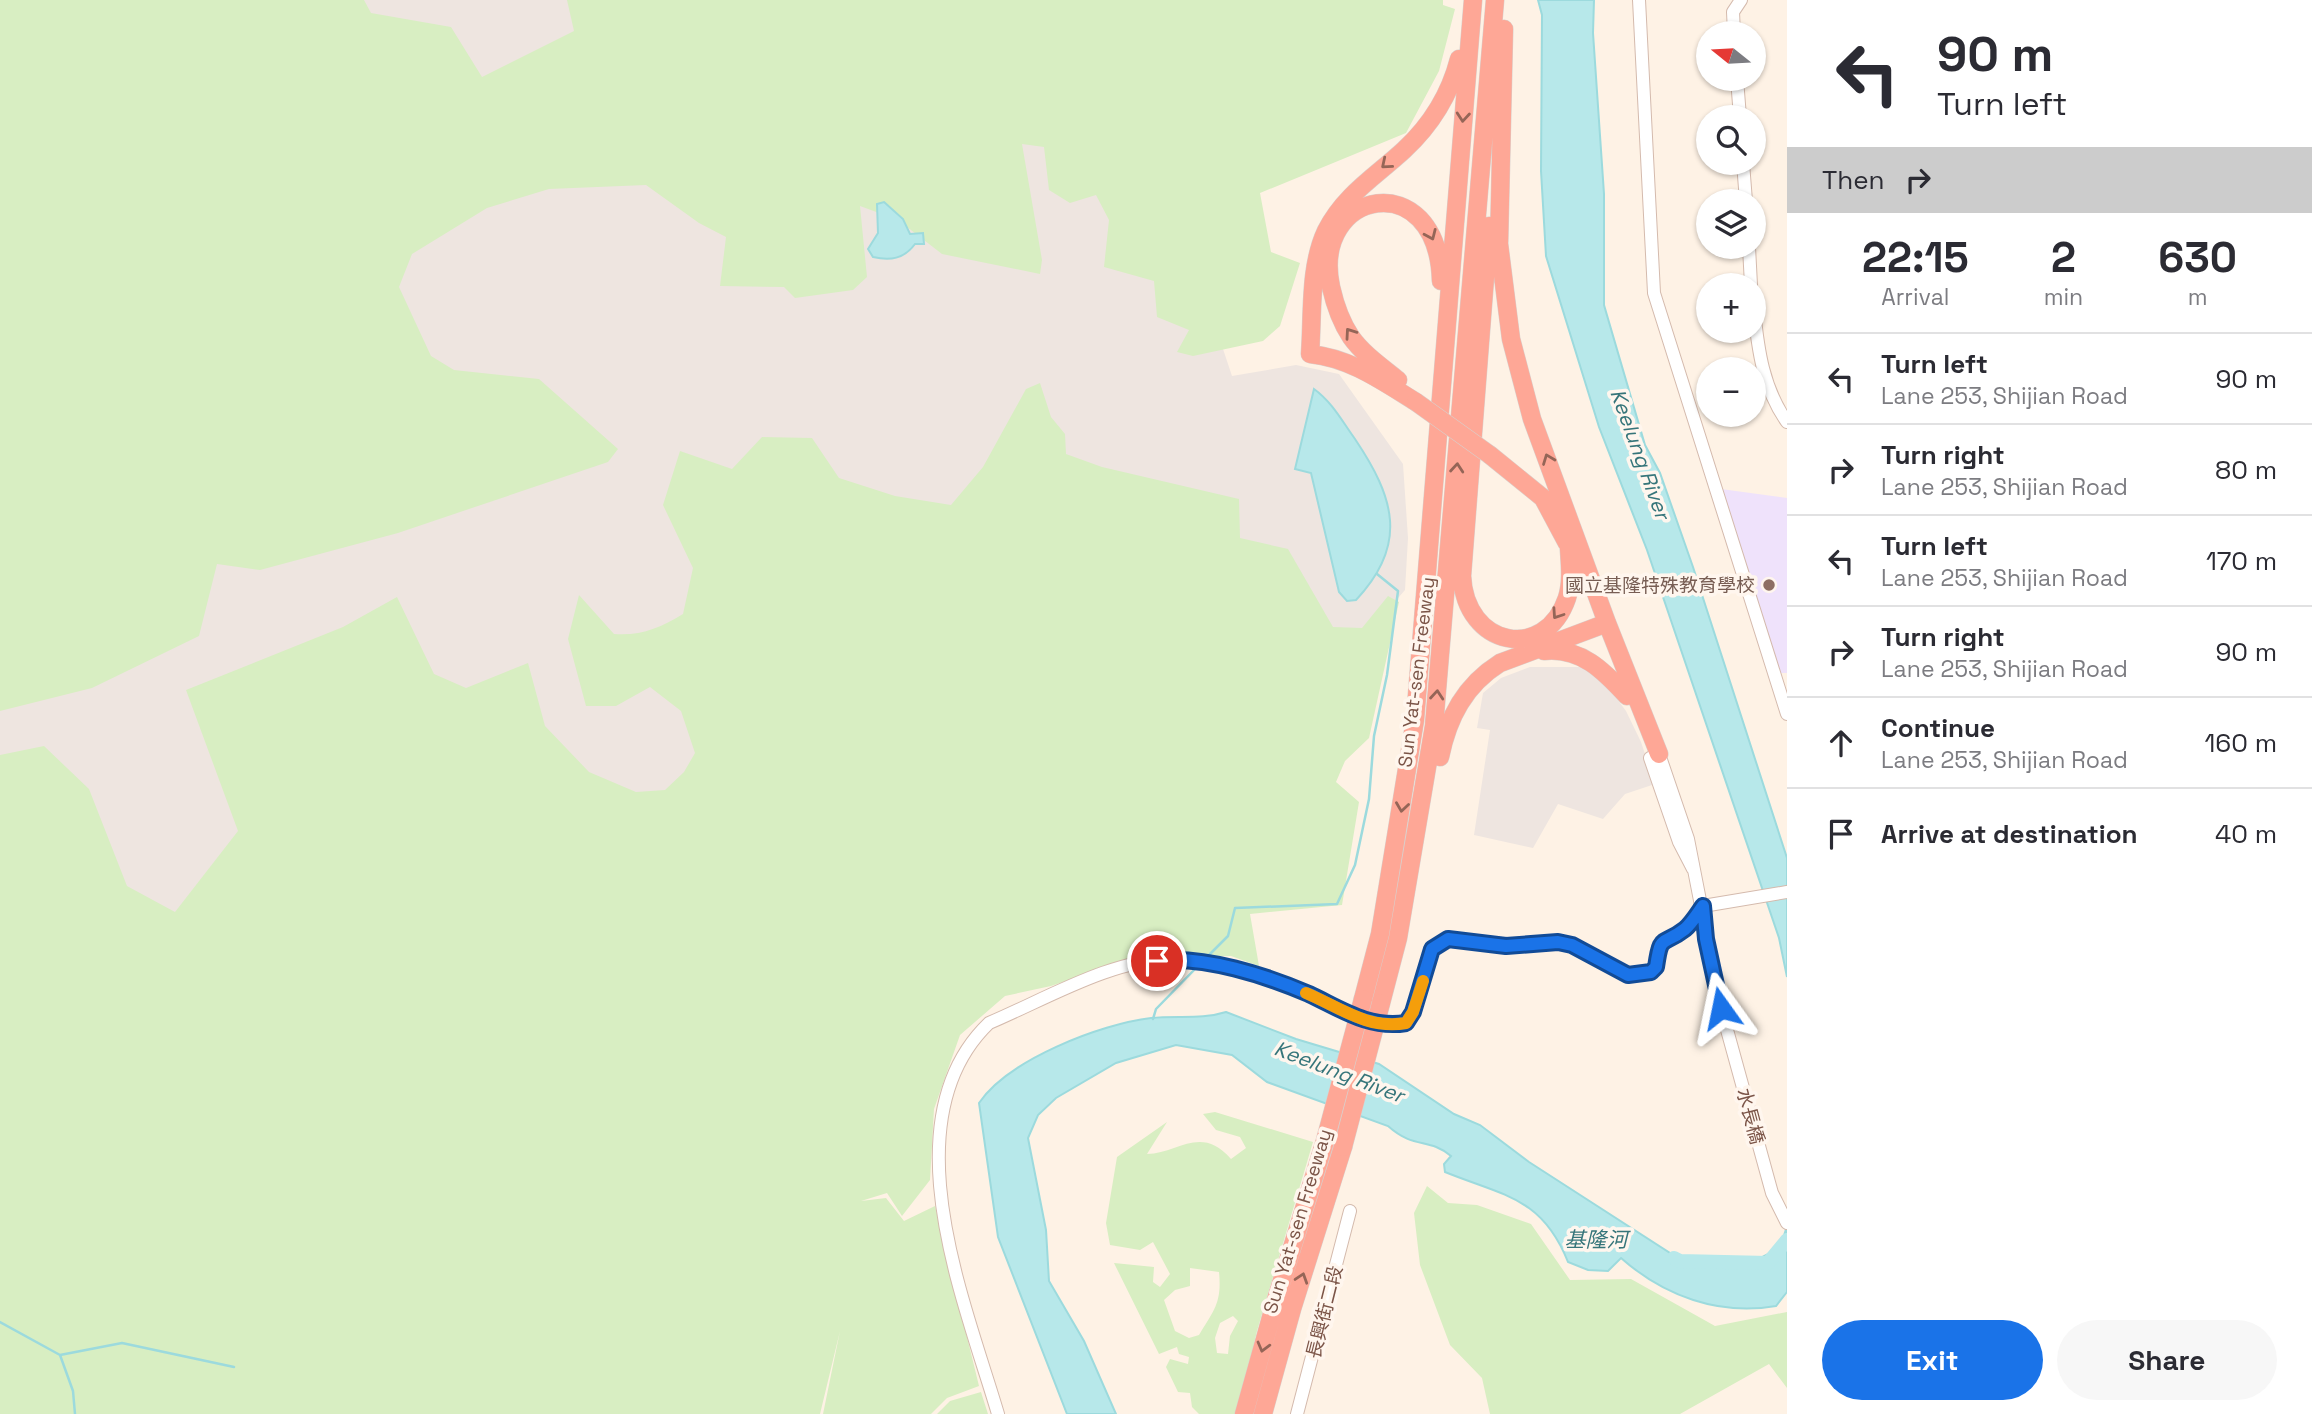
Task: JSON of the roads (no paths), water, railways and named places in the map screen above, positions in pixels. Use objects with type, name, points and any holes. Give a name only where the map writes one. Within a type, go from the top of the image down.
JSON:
[{"type":"highway","name":"Sun Yat-sen Freeway","points":[[1372,1001],[1380,934],[1415,720],[1471,0]]},
{"type":"highway","points":[[1418,399],[1354,365],[1334,357],[1310,354],[1315,272],[1325,233],[1349,197],[1406,148],[1442,103],[1454,78],[1471,0]]},
{"type":"highway","name":"Sun Yat-sen Freeway","points":[[1263,1414],[1372,1001],[1398,938],[1434,726],[1496,0]]},
{"type":"highway","points":[[1444,371],[1439,342],[1440,260],[1425,222],[1413,211],[1389,202],[1361,208],[1345,220],[1332,239],[1326,264],[1341,321],[1353,339],[1418,399],[1492,452],[1526,471],[1550,493],[1574,548],[1567,598],[1548,626],[1538,634],[1514,638],[1489,632],[1470,613],[1462,576],[1504,19],[1505,0]]},
{"type":"highway","points":[[1504,19],[1503,125],[1498,187],[1502,289],[1511,339],[1529,409],[1574,548],[1627,696],[1655,756]]},
{"type":"highway","points":[[1398,938],[1419,861],[1450,719],[1471,686],[1484,673],[1500,663],[1602,625]]},
{"type":"highway","points":[[1602,625],[1655,756]]},
{"type":"highway","points":[[1523,654],[1549,650],[1581,656],[1597,665],[1627,696]]},
{"type":"highway","name":"Sun Yat-sen Freeway","points":[[1244,1414],[1275,1303],[1334,1144]]},
{"type":"street","points":[[1639,0],[1654,293],[1787,714]]},
{"type":"street","points":[[1733,21],[1733,12],[1741,0]]},
{"type":"street","points":[[1757,343],[1766,382],[1787,422]]},
{"type":"street","name":"水長橋","points":[[1655,756],[1689,839],[1721,1008],[1772,1193],[1787,1223]]},
{"type":"street","points":[[998,1414],[956,1270],[944,1217],[938,1167],[944,1113],[958,1067],[976,1036],[989,1023],[1109,971],[1174,959],[1205,962],[1308,994],[1353,1017],[1392,1025],[1406,1023],[1413,1012],[1432,949],[1448,939],[1506,946],[1558,942],[1572,945],[1628,975],[1640,975],[1656,967],[1657,949],[1662,942],[1685,929],[1703,906],[1787,892]]},
{"type":"street","name":"長興街二段","points":[[1297,1414],[1350,1211]]},
{"type":"water","points":[[1538,0],[1594,0],[1593,33],[1604,194],[1604,305],[1645,445],[1660,473],[1693,567],[1787,858],[1787,977],[1779,938],[1647,550],[1599,427],[1546,256],[1541,171],[1542,15]]},
{"type":"water","points":[[884,202],[903,219],[910,234],[923,233],[924,244],[915,244],[896,258],[873,257],[868,249],[878,233],[877,204]]},
{"type":"water","points":[[1314,389],[1331,406],[1368,460],[1379,481],[1390,520],[1384,559],[1373,579],[1356,600],[1347,601],[1339,592],[1311,473],[1295,469]]},
{"type":"water","name":"基隆河","points":[[1226,1012],[1296,1039],[1379,1064],[1454,1114],[1480,1125],[1529,1162],[1681,1260],[1743,1267],[1780,1248],[1787,1226],[1787,1292],[1776,1306],[1734,1308],[1693,1300],[1674,1293],[1655,1283],[1621,1258],[1608,1271],[1588,1270],[1568,1262],[1558,1240],[1533,1211],[1503,1194],[1445,1172],[1444,1164],[1451,1156],[1443,1150],[1406,1138],[1388,1126],[1267,1082],[1232,1055],[1176,1045],[1116,1063],[1056,1098],[1038,1115],[1028,1138],[1046,1230],[1049,1281],[1084,1341],[1116,1414],[1067,1414],[998,1237],[979,1103],[1011,1072],[1082,1036],[1151,1018],[1207,1016]]},
{"type":"waterway","points":[[1205,959],[1228,936],[1235,908],[1337,904],[1355,865],[1369,799],[1374,736],[1387,675],[1398,591],[1377,574]]},
{"type":"waterway","points":[[1153,1019],[1156,1009],[1198,966]]},
{"type":"waterway","name":"Keelung River","points":[[1674,1258],[1680,1261],[1768,1263],[1787,1240]]},
{"type":"waterway","points":[[0,1322],[60,1355],[73,1391],[75,1414]]},
{"type":"waterway","points":[[60,1355],[122,1343],[234,1367]]},
{"type":"place","name":"國立基隆特殊教育學校","points":[[1769,585]]}]
